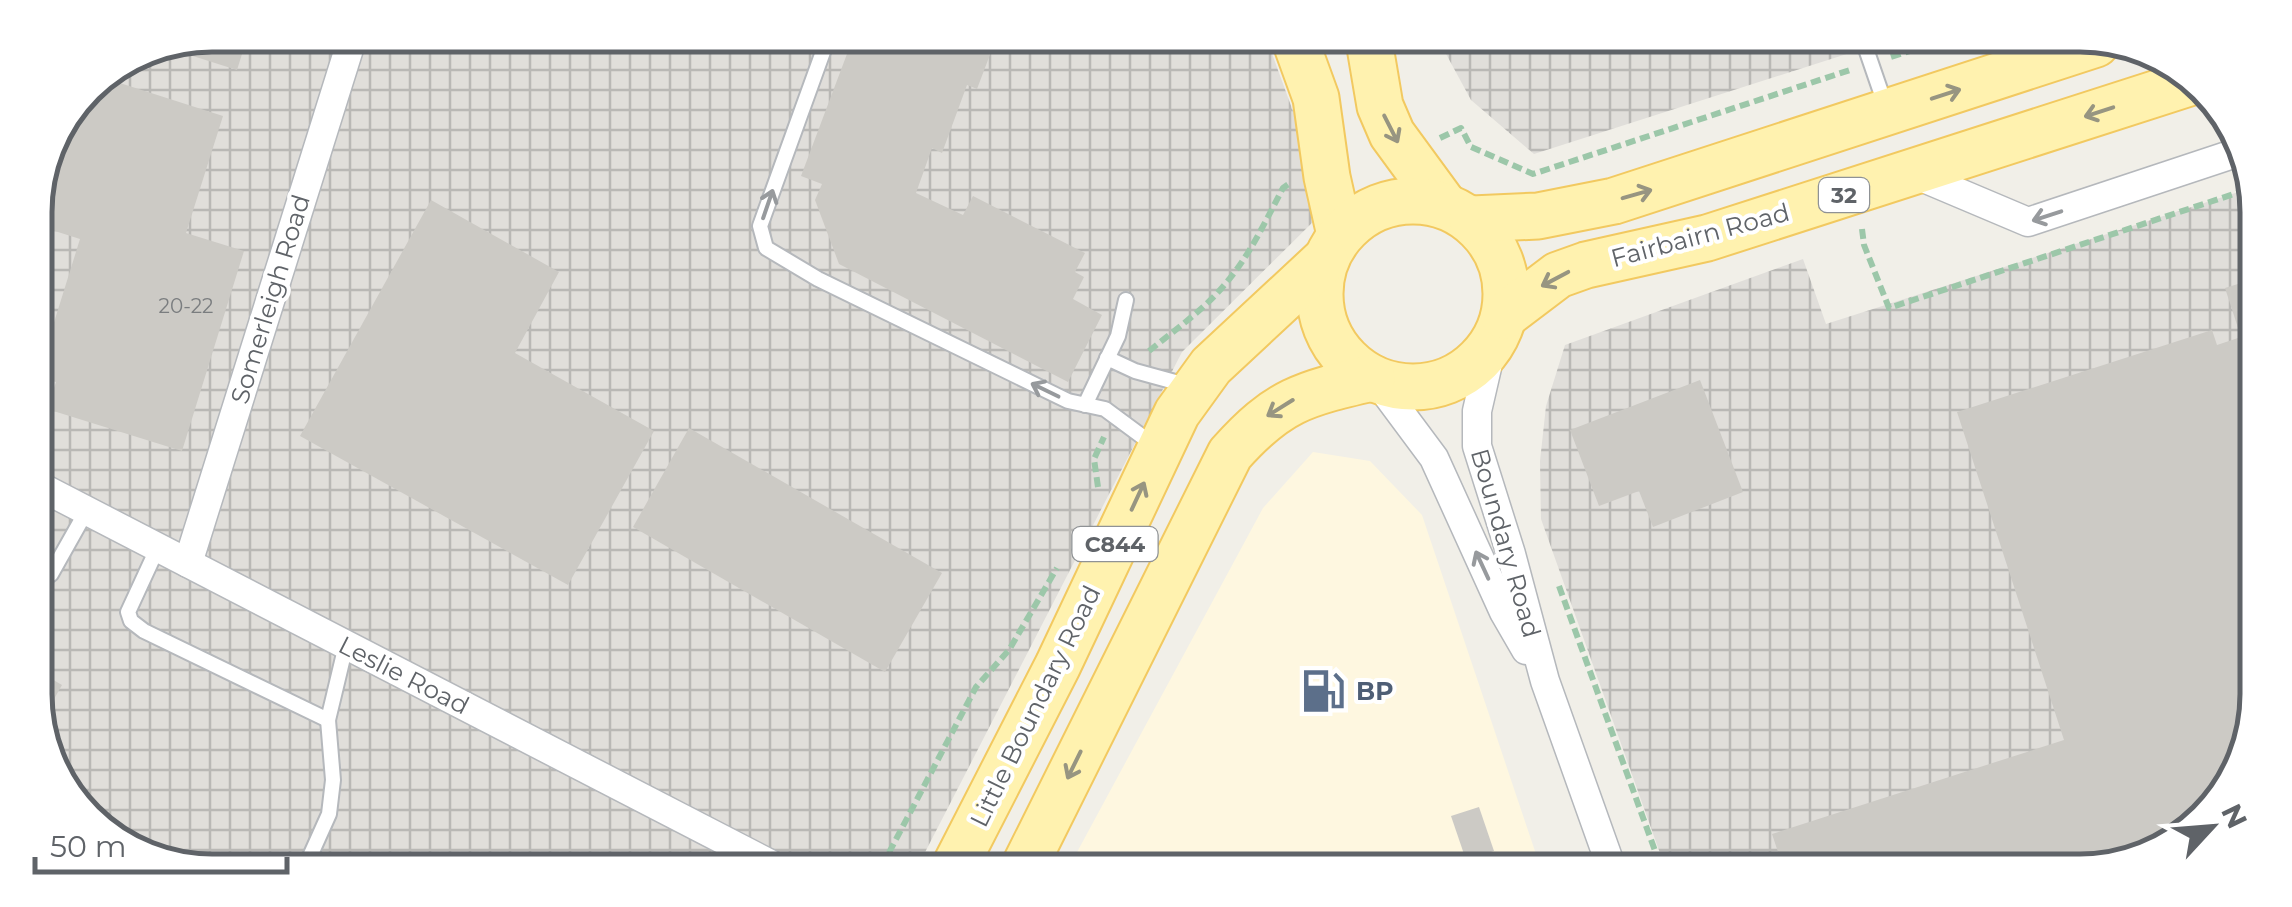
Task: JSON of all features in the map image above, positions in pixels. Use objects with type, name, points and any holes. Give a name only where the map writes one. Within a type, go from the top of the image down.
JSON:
[{"type":"main road","points":[[1299,52],[1316,98],[1327,177],[1332,247],[1320,294],[1326,328],[1344,357],[1374,379]]},
{"type":"main road","points":[[1370,52],[1380,106],[1392,134],[1458,212],[1491,240],[1500,258],[1507,287],[1498,331]]},
{"type":"main road","points":[[1332,247],[1361,216],[1387,203],[1416,199],[1458,212],[1538,216],[1614,201],[2072,52]]},
{"type":"main road","name":"Fairbairn Road","points":[[1498,331],[1535,291],[1572,270],[1707,238],[2178,87]]},
{"type":"main road","name":"Little Boundary Road","points":[[961,854],[1058,665],[1177,414],[1211,366],[1332,247]]},
{"type":"main road","name":"32","points":[[1374,379],[1400,388],[1440,384],[1469,369],[1498,331]]},
{"type":"main road","name":"C844","points":[[1030,854],[1230,454],[1276,408],[1304,394],[1374,379]]},
{"type":"street","name":"Somerleigh Road","points":[[188,562],[347,52]]},
{"type":"street","points":[[1912,173],[2028,222],[2228,156]]},
{"type":"street","name":"Boundary Road","points":[[1498,331],[1476,411],[1477,446],[1511,554],[1544,681],[1607,854]]},
{"type":"street","name":"Boundary Road","points":[[1374,379],[1434,458],[1504,612],[1544,681]]},
{"type":"street","name":"Leslie Road","points":[[52,492],[751,854]]},
{"type":"lane","points":[[823,52],[760,226],[766,248],[818,279],[1068,401],[1114,414],[1160,450]]},
{"type":"lane","points":[[1867,52],[1888,112]]},
{"type":"lane","points":[[1086,405],[1118,336],[1126,300]]},
{"type":"lane","points":[[1107,358],[1135,371],[1196,388]]},
{"type":"lane","points":[[52,572],[87,510]]},
{"type":"lane","points":[[158,547],[128,612],[130,621],[328,720]]},
{"type":"lane","points":[[311,854],[329,814],[332,780],[328,720],[346,645]]},
{"type":"path","points":[[1406,155],[1461,128],[1471,148],[1533,174],[1908,52]]},
{"type":"path","points":[[1135,371],[1149,352],[1206,305],[1228,281],[1282,188],[1292,182],[1327,177]]},
{"type":"path","points":[[1094,504],[1098,488],[1094,459],[1114,414]]},
{"type":"path","points":[[888,854],[976,687],[1009,650],[1066,553]]},
{"type":"path","points":[[1559,586],[1656,854]]},
{"type":"shaded area","points":[[213,52],[1271,52],[1328,207],[1182,352],[924,854],[182,851],[142,838],[107,815],[80,783],[61,746],[52,694],[53,202],[65,152],[80,124],[99,99],[152,65]]},
{"type":"shaded area","points":[[1445,52],[1853,52],[1534,154],[1471,100]]},
{"type":"shaded area","points":[[2238,192],[2238,715],[2231,746],[2216,777],[2162,777],[2159,833],[2140,842],[2090,854],[1660,854],[1541,519],[1540,461],[1546,406],[1565,345],[1803,259],[1826,324]]},
{"type":"shaded area","name":"BP","points":[[1313,452],[1370,461],[1422,515],[1536,854],[1076,854],[1263,508]]},
{"type":"building","points":[[243,52],[237,70],[190,55]]},
{"type":"building","points":[[848,52],[991,52],[977,89],[967,85],[942,153],[932,148],[916,193],[963,215],[973,196],[1085,253],[1075,272],[1084,277],[1073,299],[1102,315],[1068,382],[839,264],[815,200],[822,184],[801,176]]},
{"type":"building","points":[[120,83],[223,116],[186,233],[244,251],[182,451],[53,411],[56,382],[53,381],[53,326],[80,239],[53,230],[53,202],[65,152],[99,99]]},
{"type":"building","points":[[431,200],[559,272],[515,353],[654,431],[568,585],[300,436]]},
{"type":"building","points":[[2240,283],[2240,334],[2225,288]]},
{"type":"building","points":[[2212,330],[2217,345],[2240,337],[2240,694],[2231,746],[2216,777],[2162,777],[2162,831],[2110,851],[1779,854],[1772,834],[2064,740],[1957,412]]},
{"type":"building","points":[[1700,380],[1743,492],[1653,527],[1639,491],[1599,506],[1570,430]]},
{"type":"building","points":[[689,428],[942,573],[885,672],[633,527]]},
{"type":"building","points":[[52,679],[62,685],[53,701]]},
{"type":"building","points":[[1479,807],[1494,851],[1464,854],[1451,816]]},
{"type":"place","name":"BP","points":[[1323,691]]}]
